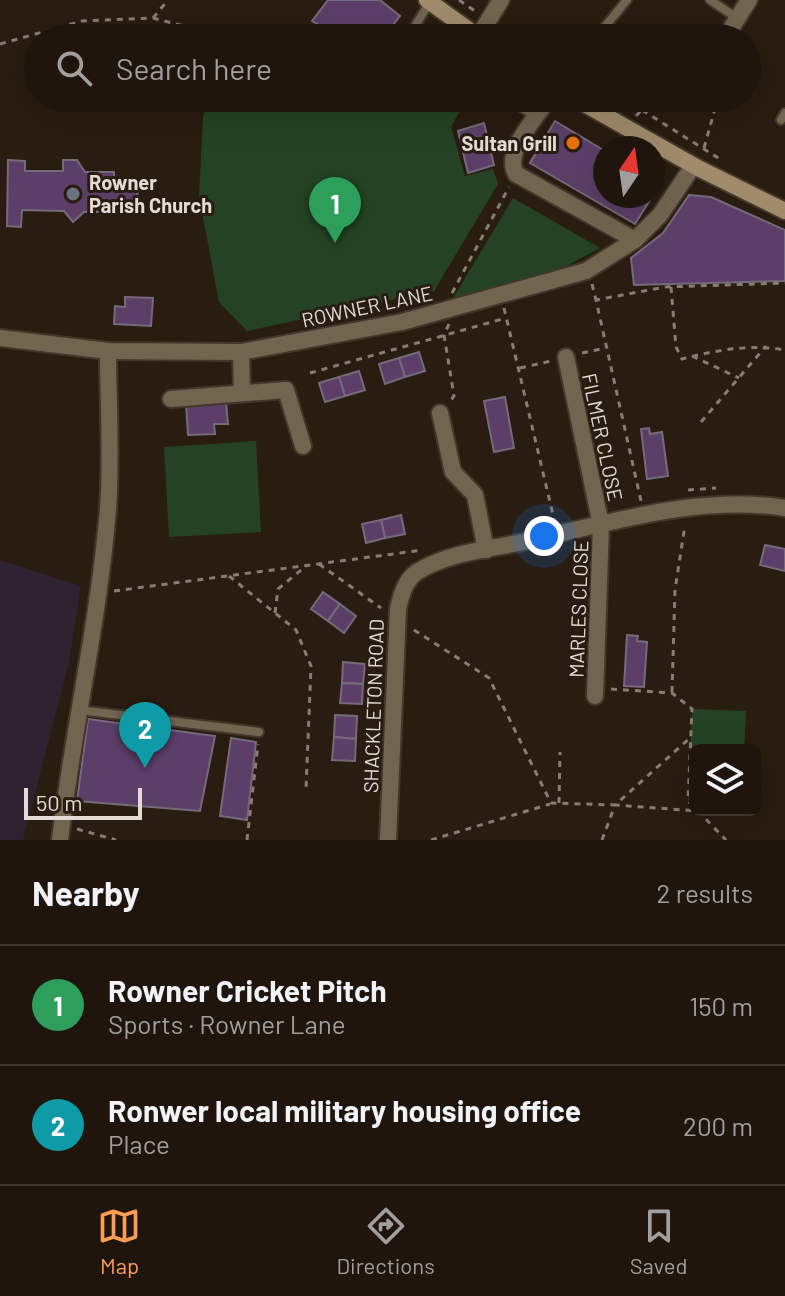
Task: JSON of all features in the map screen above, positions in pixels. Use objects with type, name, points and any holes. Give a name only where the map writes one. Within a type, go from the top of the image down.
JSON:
[{"type":"main road","points":[[428,1],[461,24]]},
{"type":"main road","points":[[599,112],[695,167],[785,211]]},
{"type":"street","points":[[487,24],[501,0]]},
{"type":"street","points":[[734,24],[749,0]]},
{"type":"street","points":[[541,112],[514,151],[511,166],[516,174],[635,240]]},
{"type":"street","name":"ROWNER LANE","points":[[0,338],[108,351],[241,352],[402,322],[446,318],[500,294],[586,271],[635,240],[660,215],[695,167]]},
{"type":"street","points":[[61,832],[98,593],[108,506],[108,351]]},
{"type":"street","points":[[241,352],[242,392]]},
{"type":"street","name":"FILMER CLOSE","points":[[566,357],[601,525]]},
{"type":"street","points":[[171,399],[286,390],[303,446]]},
{"type":"street","points":[[440,413],[453,472],[475,495],[486,550]]},
{"type":"street","name":"SHACKLETON ROAD","points":[[388,840],[397,619],[403,591],[413,574],[435,562],[687,509],[785,508]]},
{"type":"street","name":"MARLES CLOSE","points":[[595,692],[601,525]]},
{"type":"lane","points":[[607,24],[627,0]]},
{"type":"lane","points":[[710,0],[737,19]]},
{"type":"lane","points":[[415,24],[428,1]]},
{"type":"lane","points":[[528,112],[537,118]]},
{"type":"lane","points":[[78,709],[259,732]]},
{"type":"path","points":[[153,18],[168,0]]},
{"type":"path","points":[[71,24],[153,18],[176,24]]},
{"type":"path","points":[[0,44],[24,37]]},
{"type":"path","points":[[625,127],[640,112]]},
{"type":"path","points":[[645,112],[730,165]]},
{"type":"path","points":[[695,167],[714,112]]},
{"type":"path","points":[[446,318],[516,174]]},
{"type":"path","points":[[644,517],[596,300],[671,287],[785,283]]},
{"type":"path","points":[[671,287],[676,347],[682,359],[716,350],[766,346],[785,350]]},
{"type":"path","points":[[500,294],[558,534]]},
{"type":"path","points":[[310,373],[507,318]]},
{"type":"path","points":[[440,413],[454,396],[444,335]]},
{"type":"path","points":[[701,422],[766,346]]},
{"type":"path","points":[[692,356],[739,378]]},
{"type":"path","points":[[672,693],[675,590],[687,509]]},
{"type":"path","points":[[98,593],[426,549]]},
{"type":"path","points":[[319,564],[489,678],[551,803]]},
{"type":"path","points":[[275,613],[278,589],[307,566]]},
{"type":"path","points":[[229,576],[296,630],[311,666],[306,789]]},
{"type":"path","points":[[595,692],[672,693],[692,709],[691,744]]},
{"type":"path","points":[[247,840],[259,732]]},
{"type":"path","points":[[602,840],[615,805],[691,737]]},
{"type":"path","points":[[559,803],[560,752]]},
{"type":"path","points":[[689,780],[689,802]]},
{"type":"path","points":[[431,840],[551,803],[689,810]]},
{"type":"path","points":[[702,816],[726,840]]},
{"type":"path","points":[[61,832],[116,840]]},
{"type":"shaded area","points":[[0,560],[81,586],[69,663],[23,840],[0,840]]},
{"type":"green space","points":[[204,112],[459,112],[451,127],[465,176],[493,169],[498,184],[434,291],[247,331],[219,302],[199,196]]},
{"type":"green space","points":[[513,198],[600,248],[559,270],[452,300]]},
{"type":"green space","points":[[256,441],[261,532],[169,537],[164,447]]},
{"type":"green space","points":[[692,709],[746,711],[744,744],[690,744]]},
{"type":"building","points":[[328,0],[380,0],[400,16],[394,24],[317,24],[312,21]]},
{"type":"building","points":[[555,121],[593,144],[593,200],[530,163]]},
{"type":"building","points":[[484,123],[494,165],[468,173],[458,131]]},
{"type":"building","name":"Rowner Parish Church","points":[[8,160],[25,161],[25,171],[63,171],[63,160],[77,160],[85,172],[114,172],[114,181],[138,182],[137,208],[101,207],[101,212],[84,212],[73,222],[64,211],[22,210],[21,227],[7,226]]},
{"type":"building","points":[[689,195],[711,197],[785,230],[785,281],[634,285],[631,258],[663,233]]},
{"type":"building","points":[[607,208],[645,208],[635,224]]},
{"type":"building","points":[[125,297],[153,298],[151,326],[114,324],[115,306],[125,307]]},
{"type":"building","points":[[419,352],[425,371],[405,377],[399,358]]},
{"type":"building","points":[[399,358],[405,377],[385,384],[379,364]]},
{"type":"building","points":[[359,371],[365,390],[345,396],[339,377]]},
{"type":"building","points":[[339,377],[345,396],[325,402],[319,383]]},
{"type":"building","points":[[505,397],[514,448],[494,452],[484,401]]},
{"type":"building","points":[[226,402],[228,424],[214,424],[215,434],[188,435],[186,404]]},
{"type":"building","points":[[649,428],[650,434],[662,432],[668,476],[647,479],[641,429]]},
{"type":"building","points":[[401,515],[405,534],[385,538],[381,520]]},
{"type":"building","points":[[381,520],[385,538],[366,543],[362,524]]},
{"type":"building","points":[[765,545],[785,549],[785,571],[760,565]]},
{"type":"building","points":[[323,592],[340,604],[328,621],[311,609]]},
{"type":"building","points":[[340,604],[356,616],[344,633],[328,621]]},
{"type":"building","points":[[627,635],[638,636],[637,641],[647,642],[644,687],[624,686]]},
{"type":"building","points":[[343,662],[365,664],[363,684],[342,683]]},
{"type":"building","points":[[342,683],[363,684],[362,704],[340,703]]},
{"type":"building","points":[[335,715],[357,716],[356,739],[334,737]]},
{"type":"building","points":[[88,719],[215,736],[200,811],[77,801]]},
{"type":"building","points":[[334,737],[356,739],[355,761],[332,760]]},
{"type":"building","points":[[231,738],[256,742],[247,820],[220,816]]},
{"type":"place","name":"Sultan Grill","points":[[573,143]]},
{"type":"place","name":"Rowner Parish Church","points":[[73,194]]},
{"type":"place","name":"Rowner Cricket Pitch","points":[[335,243]]},
{"type":"place","name":"Ronwer local military housing office","points":[[145,768]]}]
